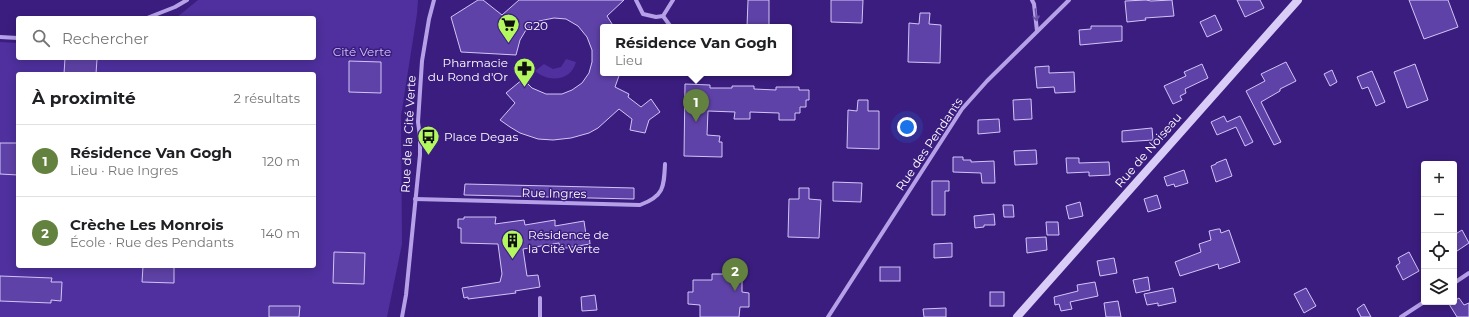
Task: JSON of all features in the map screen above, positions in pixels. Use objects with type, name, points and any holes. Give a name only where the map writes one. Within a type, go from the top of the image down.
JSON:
[{"type":"street","points":[[153,16],[175,7],[187,0]]},
{"type":"street","name":"Rue de la Cité Verte","points":[[402,317],[406,295],[420,155],[418,122],[422,61],[429,18],[434,0]]},
{"type":"street","points":[[636,0],[643,14],[656,17],[663,16]]},
{"type":"street","points":[[663,16],[672,0]]},
{"type":"street","points":[[1032,0],[1034,4],[1037,31]]},
{"type":"street","name":"Rue des Pendants","points":[[828,317],[962,109],[987,81],[1069,0]]},
{"type":"street","name":"Rue de Noiseau","points":[[1017,317],[1298,0]]},
{"type":"street","points":[[663,16],[669,24]]},
{"type":"street","points":[[0,37],[16,38]]},
{"type":"street","name":"Rue Ingres","points":[[415,199],[640,205],[651,201],[663,189],[665,164]]},
{"type":"street","points":[[1457,281],[1469,273]]},
{"type":"street","points":[[540,298],[540,317]]},
{"type":"street","points":[[1401,317],[1421,304]]},
{"type":"green space","name":"Cité Verte","points":[[198,0],[418,0],[401,116],[402,244],[387,317],[0,317],[0,42],[16,43],[16,60],[316,60],[316,16],[178,16]]},
{"type":"green space","points":[[566,59],[576,62],[573,68],[565,76],[559,78],[547,77],[535,71],[544,64],[553,69],[561,67]]},
{"type":"building","points":[[478,0],[483,0],[502,15],[519,0],[624,0],[607,16],[612,24],[600,24],[600,76],[619,76],[615,87],[629,94],[628,97],[641,107],[651,99],[660,112],[649,120],[645,133],[630,130],[632,119],[619,109],[598,128],[589,133],[571,138],[553,140],[538,139],[520,133],[500,120],[515,103],[506,93],[523,79],[532,88],[546,94],[562,94],[572,90],[582,83],[589,73],[592,62],[592,50],[587,37],[578,26],[566,19],[554,18],[539,21],[526,30],[520,40],[516,55],[461,52],[451,17]]},
{"type":"building","points":[[748,0],[769,0],[769,24],[747,24]]},
{"type":"building","points":[[831,0],[863,0],[862,23],[831,22]]},
{"type":"building","points":[[1172,0],[1174,16],[1145,18],[1146,20],[1127,22],[1125,1]]},
{"type":"building","points":[[1237,0],[1260,0],[1264,8],[1245,17]]},
{"type":"building","points":[[1409,0],[1448,0],[1458,27],[1424,39]]},
{"type":"building","points":[[920,13],[930,13],[929,24],[941,25],[940,63],[908,62],[909,23],[919,24]]},
{"type":"building","points":[[1215,15],[1222,30],[1207,37],[1200,22]]},
{"type":"building","points":[[1091,26],[1122,26],[1122,41],[1080,45],[1079,30],[1091,29]]},
{"type":"building","points":[[65,60],[97,60],[96,72],[64,72]]},
{"type":"building","points":[[349,61],[381,62],[381,93],[349,92]]},
{"type":"building","points":[[1286,62],[1296,81],[1280,89],[1280,91],[1261,102],[1281,142],[1274,145],[1246,91],[1265,81],[1261,74]]},
{"type":"building","points":[[1202,64],[1208,78],[1185,89],[1186,93],[1180,96],[1182,100],[1173,104],[1164,86],[1186,76],[1184,72]]},
{"type":"building","points":[[1415,64],[1428,100],[1407,108],[1394,72]]},
{"type":"building","points":[[1049,66],[1049,73],[1074,72],[1075,92],[1055,93],[1054,87],[1037,88],[1035,67]]},
{"type":"building","points":[[1332,70],[1337,82],[1330,86],[1324,74]]},
{"type":"building","points":[[1372,71],[1385,102],[1376,106],[1368,87],[1362,89],[1357,77]]},
{"type":"building","points":[[685,84],[710,85],[710,88],[754,86],[754,89],[776,90],[776,87],[799,87],[799,90],[809,90],[809,100],[806,100],[806,107],[800,107],[800,113],[795,113],[795,120],[779,120],[779,113],[750,112],[750,119],[734,119],[735,112],[708,111],[707,135],[720,136],[719,142],[722,142],[722,157],[684,156]]},
{"type":"building","points":[[1031,99],[1032,119],[1014,120],[1013,100]]},
{"type":"building","points":[[858,100],[868,100],[868,111],[879,111],[879,149],[847,148],[848,110],[857,111]]},
{"type":"building","points":[[1224,116],[1227,122],[1240,116],[1253,142],[1245,146],[1236,127],[1217,135],[1211,122]]},
{"type":"building","points":[[999,119],[1000,132],[978,134],[978,120]]},
{"type":"building","points":[[1152,128],[1153,140],[1122,142],[1122,131]]},
{"type":"building","points":[[0,143],[16,143],[16,175],[0,174]]},
{"type":"building","points":[[1036,150],[1037,164],[1015,165],[1014,151]]},
{"type":"building","points":[[953,157],[963,157],[963,160],[971,160],[971,162],[994,161],[995,183],[982,183],[981,173],[953,172]]},
{"type":"building","points":[[1066,158],[1079,158],[1079,163],[1109,162],[1110,175],[1089,176],[1089,172],[1067,173]]},
{"type":"building","points":[[1226,159],[1232,176],[1216,182],[1211,166]]},
{"type":"building","points":[[1184,170],[1188,183],[1175,187],[1174,184],[1167,186],[1164,177]]},
{"type":"building","points":[[932,181],[949,181],[949,191],[945,191],[945,215],[932,215]]},
{"type":"building","points":[[833,182],[862,183],[861,202],[833,201]]},
{"type":"building","points":[[465,184],[634,188],[634,199],[464,195]]},
{"type":"building","points":[[799,188],[809,188],[809,199],[821,200],[819,238],[788,237],[789,199],[799,199]]},
{"type":"building","points":[[1157,195],[1161,208],[1148,212],[1144,199]]},
{"type":"building","points":[[1080,202],[1083,216],[1069,219],[1066,206]]},
{"type":"building","points":[[1003,205],[1013,205],[1014,217],[1004,217]]},
{"type":"building","points":[[994,214],[995,225],[984,225],[984,227],[975,228],[974,216]]},
{"type":"building","name":"Résidence de la Cité Verte","points":[[464,217],[496,217],[495,224],[524,220],[525,225],[555,220],[555,226],[584,221],[586,235],[589,234],[590,244],[560,249],[559,243],[523,249],[527,276],[538,275],[540,287],[515,291],[516,293],[468,299],[468,297],[464,298],[462,288],[500,282],[502,274],[498,244],[461,243],[461,228],[458,228],[458,219],[464,219]]},
{"type":"building","points":[[1046,222],[1058,222],[1059,235],[1047,235]]},
{"type":"building","points":[[1220,229],[1221,233],[1229,230],[1240,262],[1219,269],[1218,264],[1180,276],[1175,262],[1201,252],[1199,244],[1211,240],[1209,231]]},
{"type":"building","points":[[1462,230],[1469,243],[1457,251],[1457,233]]},
{"type":"building","points":[[1046,237],[1047,250],[1027,253],[1026,238]]},
{"type":"building","points":[[952,243],[952,257],[934,258],[934,244]]},
{"type":"building","points":[[334,252],[365,253],[364,284],[333,283]]},
{"type":"building","points":[[1409,252],[1419,271],[1403,280],[1396,266],[1400,263],[1398,258]]},
{"type":"building","points":[[1114,258],[1117,273],[1100,276],[1097,261]]},
{"type":"building","points":[[880,267],[900,267],[900,281],[880,281]]},
{"type":"building","points":[[143,268],[174,268],[174,283],[142,282]]},
{"type":"building","points":[[731,271],[742,271],[742,292],[749,293],[749,307],[740,307],[739,317],[700,317],[700,305],[688,304],[688,292],[693,292],[693,280],[712,280],[712,274],[731,274]]},
{"type":"building","points":[[0,276],[52,278],[51,282],[62,282],[61,301],[51,300],[51,303],[0,301]]},
{"type":"building","points":[[1148,277],[1150,290],[1136,293],[1133,280]]},
{"type":"building","points":[[1095,282],[1098,296],[1070,302],[1072,309],[1061,311],[1059,304],[1055,305],[1054,297],[1078,291],[1077,285]]},
{"type":"building","points":[[1173,288],[1176,302],[1158,306],[1158,303],[1147,305],[1144,294]]},
{"type":"building","points":[[1306,288],[1316,306],[1304,313],[1294,294]]},
{"type":"building","points":[[990,292],[1004,292],[1004,306],[990,306]]},
{"type":"building","points":[[595,295],[597,310],[582,311],[581,297]]},
{"type":"building","points":[[1459,298],[1464,305],[1469,303],[1469,317],[1457,317],[1450,305],[1457,305],[1457,299]]},
{"type":"building","points":[[1118,301],[1121,317],[1106,317],[1104,303]]},
{"type":"building","points":[[1364,304],[1371,317],[1361,317],[1357,309]]},
{"type":"building","points":[[269,306],[300,306],[299,317],[269,317]]},
{"type":"building","points":[[946,308],[946,317],[924,317],[923,309]]},
{"type":"place","name":"G20","points":[[509,44]]},
{"type":"place","name":"Pharmacie du Rond d'Or","points":[[524,88]]},
{"type":"place","name":"Résidence Van Gogh","points":[[696,122]]},
{"type":"place","name":"Place Degas","points":[[429,156]]},
{"type":"place","name":"Résidence de la Cité Verte","points":[[513,260]]},
{"type":"place","name":"Crèche Les Monrois","points":[[735,291]]}]
